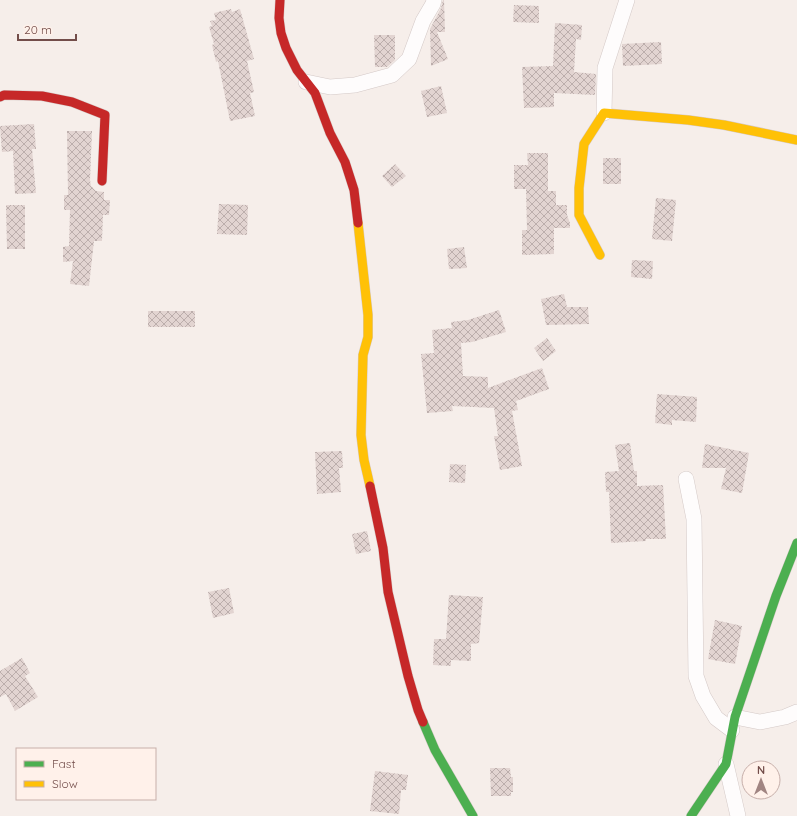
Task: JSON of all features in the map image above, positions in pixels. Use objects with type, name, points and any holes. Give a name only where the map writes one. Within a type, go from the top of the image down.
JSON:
[{"type":"street","points":[[280,0],[279,18],[281,33],[286,48],[297,70],[315,93],[330,133],[345,162],[354,190],[368,315],[368,337],[363,362],[360,435],[383,548],[388,592],[408,676],[418,710],[435,750],[473,816]]},
{"type":"street","points":[[306,82],[330,87],[355,85],[392,75],[409,59],[423,21],[434,0]]},
{"type":"street","points":[[600,255],[579,216],[579,188],[584,144],[604,113],[605,68],[628,0]]},
{"type":"street","points":[[0,97],[4,95],[42,96],[72,102],[105,115],[102,181]]},
{"type":"street","points":[[604,113],[688,120],[797,140]]},
{"type":"street","points":[[686,479],[694,519],[696,676],[703,696],[716,718],[734,724],[760,722],[786,717],[797,712]]},
{"type":"street","points":[[691,816],[726,764],[734,724],[776,596],[797,543]]},
{"type":"street","points":[[726,764],[738,816]]},
{"type":"building","points":[[443,0],[445,32],[437,32],[448,59],[431,66],[430,29],[441,8]]},
{"type":"building","points":[[514,5],[539,6],[539,23],[513,22]]},
{"type":"building","points":[[231,9],[232,12],[240,9],[254,59],[247,61],[254,92],[250,93],[255,116],[230,121],[218,61],[216,62],[212,45],[214,44],[209,27],[212,26],[210,21],[216,20],[214,13]]},
{"type":"building","points":[[555,23],[582,25],[581,40],[576,39],[574,72],[596,74],[595,95],[554,93],[554,107],[524,108],[522,67],[553,66]]},
{"type":"building","points":[[374,35],[395,35],[395,60],[387,67],[375,67]]},
{"type":"building","points":[[661,42],[662,64],[623,66],[622,44]]},
{"type":"building","points":[[441,86],[447,113],[427,117],[421,91]]},
{"type":"building","points":[[34,124],[36,149],[32,149],[36,193],[15,194],[13,151],[2,152],[0,126]]},
{"type":"building","points":[[67,131],[92,131],[91,186],[96,191],[104,192],[104,200],[110,200],[109,215],[103,215],[102,241],[94,241],[89,286],[70,284],[73,261],[63,262],[63,247],[69,246],[70,210],[64,210],[64,195],[68,195]]},
{"type":"building","points":[[527,153],[548,153],[548,191],[556,191],[556,205],[567,205],[567,215],[570,228],[554,228],[554,254],[522,255],[522,230],[527,230],[526,189],[514,189],[514,165],[528,165]]},
{"type":"building","points":[[603,158],[621,158],[621,184],[603,184]]},
{"type":"building","points":[[395,164],[406,176],[392,187],[382,176]]},
{"type":"building","points":[[656,198],[676,200],[672,241],[652,239]]},
{"type":"building","points":[[219,204],[248,205],[247,235],[217,234]]},
{"type":"building","points":[[6,205],[25,205],[25,249],[7,249]]},
{"type":"building","points":[[464,247],[467,268],[449,269],[447,249]]},
{"type":"building","points":[[632,260],[653,261],[652,279],[631,277]]},
{"type":"building","points":[[564,294],[567,307],[588,307],[589,324],[546,325],[541,299]]},
{"type":"building","points":[[499,310],[506,332],[472,342],[461,343],[463,376],[488,377],[488,388],[542,368],[549,389],[516,401],[518,410],[512,411],[522,466],[500,470],[494,436],[498,436],[494,408],[452,406],[453,411],[427,413],[421,354],[434,353],[432,330],[452,328],[451,322],[468,320]]},
{"type":"building","points":[[148,311],[195,311],[195,327],[148,327]]},
{"type":"building","points":[[547,338],[556,351],[543,361],[534,348]]},
{"type":"building","points":[[657,394],[697,397],[696,422],[672,420],[672,425],[655,423]]},
{"type":"building","points":[[630,443],[634,471],[637,471],[637,486],[663,485],[666,539],[646,539],[646,541],[611,543],[609,492],[606,492],[605,472],[619,471],[615,445]]},
{"type":"building","points":[[705,444],[749,453],[742,493],[721,489],[726,468],[702,468]]},
{"type":"building","points":[[342,451],[343,468],[339,468],[341,492],[317,494],[315,452]]},
{"type":"building","points":[[450,464],[466,465],[465,483],[449,482]]},
{"type":"building","points":[[367,531],[371,551],[356,554],[352,534]]},
{"type":"building","points":[[229,588],[234,613],[213,618],[208,592]]},
{"type":"building","points":[[449,595],[483,597],[479,643],[471,644],[471,661],[451,660],[451,666],[433,665],[434,639],[446,639]]},
{"type":"building","points":[[715,620],[742,626],[735,664],[708,659]]},
{"type":"building","points":[[22,658],[30,673],[25,676],[38,697],[15,711],[6,694],[0,697],[0,671]]},
{"type":"building","points":[[490,768],[510,768],[511,777],[513,777],[513,792],[511,792],[511,796],[491,796]]},
{"type":"building","points":[[375,771],[408,775],[406,790],[401,790],[399,814],[370,811]]},
{"type":"traffic: fast","points":[[691,816],[726,764],[735,717],[776,596],[797,543]]},
{"type":"traffic: fast","points":[[423,722],[435,750],[473,816]]},
{"type":"traffic: slow","points":[[600,255],[579,215],[579,188],[584,144],[604,113],[688,120],[724,125],[797,140]]},
{"type":"traffic: slow","points":[[358,223],[368,315],[368,337],[363,355],[361,435],[364,460],[370,486]]},
{"type":"traffic: jam","points":[[280,0],[279,18],[281,33],[286,48],[297,70],[315,93],[330,133],[345,162],[354,190],[358,223]]},
{"type":"traffic: jam","points":[[0,97],[4,95],[42,96],[72,102],[105,115],[102,181]]},
{"type":"traffic: jam","points":[[370,486],[383,548],[388,592],[408,676],[423,722]]}]
